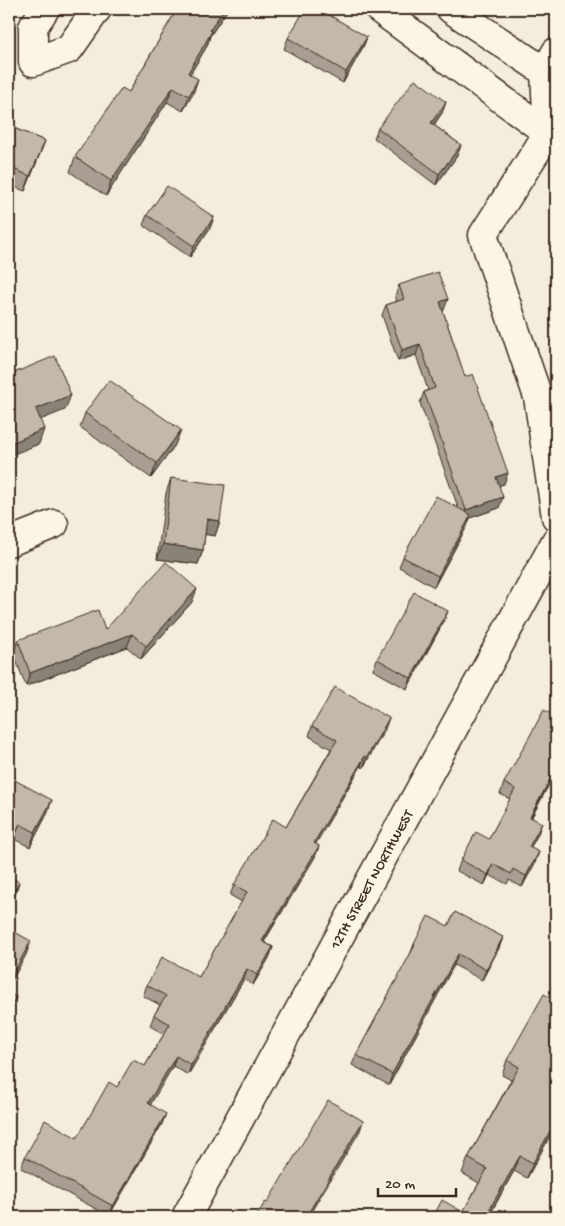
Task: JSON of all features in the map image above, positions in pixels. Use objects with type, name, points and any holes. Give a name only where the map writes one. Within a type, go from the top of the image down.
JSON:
[{"type":"street","points":[[46,9],[33,27],[33,62],[69,49],[97,9]]},
{"type":"street","points":[[379,9],[552,129]]},
{"type":"street","points":[[451,9],[553,68],[552,129],[483,235],[538,397],[553,475],[556,517]]},
{"type":"street","points":[[9,542],[54,524]]},
{"type":"street","name":"12TH STREET NORTHWEST","points":[[186,1217],[556,541]]},
{"type":"building","points":[[177,9],[224,9],[210,30],[212,31],[188,73],[198,79],[189,96],[173,87],[111,181],[75,157],[122,88],[129,92]]},
{"type":"building","points":[[305,9],[319,9],[367,37],[346,72],[288,38]]},
{"type":"building","points":[[415,79],[446,102],[431,123],[461,145],[439,174],[378,128]]},
{"type":"building","points":[[9,126],[45,141],[30,176],[9,167]]},
{"type":"building","points":[[167,186],[214,217],[194,246],[147,215]]},
{"type":"building","points":[[438,272],[448,299],[440,302],[465,377],[473,374],[508,473],[496,477],[503,497],[466,510],[424,392],[435,388],[420,344],[402,350],[386,305],[404,299],[399,285]]},
{"type":"building","points":[[55,356],[71,395],[36,409],[44,429],[9,444],[9,375]]},
{"type":"building","points":[[109,380],[181,430],[157,463],[85,413]]},
{"type":"building","points":[[171,478],[225,485],[220,521],[207,519],[203,550],[163,544]]},
{"type":"building","points":[[436,496],[471,515],[438,576],[403,557]]},
{"type":"building","points":[[166,562],[197,589],[146,646],[132,634],[30,673],[18,640],[98,610],[105,630]]},
{"type":"building","points":[[414,592],[448,611],[411,678],[377,659]]},
{"type":"building","points":[[335,687],[389,718],[314,843],[319,846],[262,941],[273,947],[257,975],[247,969],[191,1065],[176,1056],[148,1103],[166,1114],[113,1206],[25,1157],[45,1120],[77,1138],[109,1082],[117,1087],[133,1060],[145,1066],[170,1024],[154,1015],[166,996],[147,985],[162,957],[199,977],[247,892],[234,885],[273,819],[286,827],[337,740],[312,726]]},
{"type":"building","points":[[544,710],[556,717],[556,768],[530,817],[542,823],[529,847],[539,852],[526,876],[513,869],[511,874],[493,864],[488,875],[461,860],[476,832],[489,839],[515,789],[504,783]]},
{"type":"building","points":[[9,777],[52,800],[35,832],[20,824],[9,845]]},
{"type":"building","points":[[9,876],[19,882],[9,901]]},
{"type":"building","points":[[455,912],[503,937],[486,970],[458,954],[392,1074],[356,1055],[415,945],[428,916],[448,926]]},
{"type":"building","points":[[9,929],[31,941],[9,981]]},
{"type":"building","points":[[9,993],[16,997],[9,1010]]},
{"type":"building","points":[[544,994],[556,1001],[556,1120],[533,1163],[520,1156],[489,1210],[503,1217],[433,1217],[442,1200],[463,1212],[487,1169],[468,1158],[519,1067],[507,1060]]},
{"type":"building","points":[[328,1100],[363,1121],[306,1217],[256,1217],[265,1202],[267,1203]]}]
